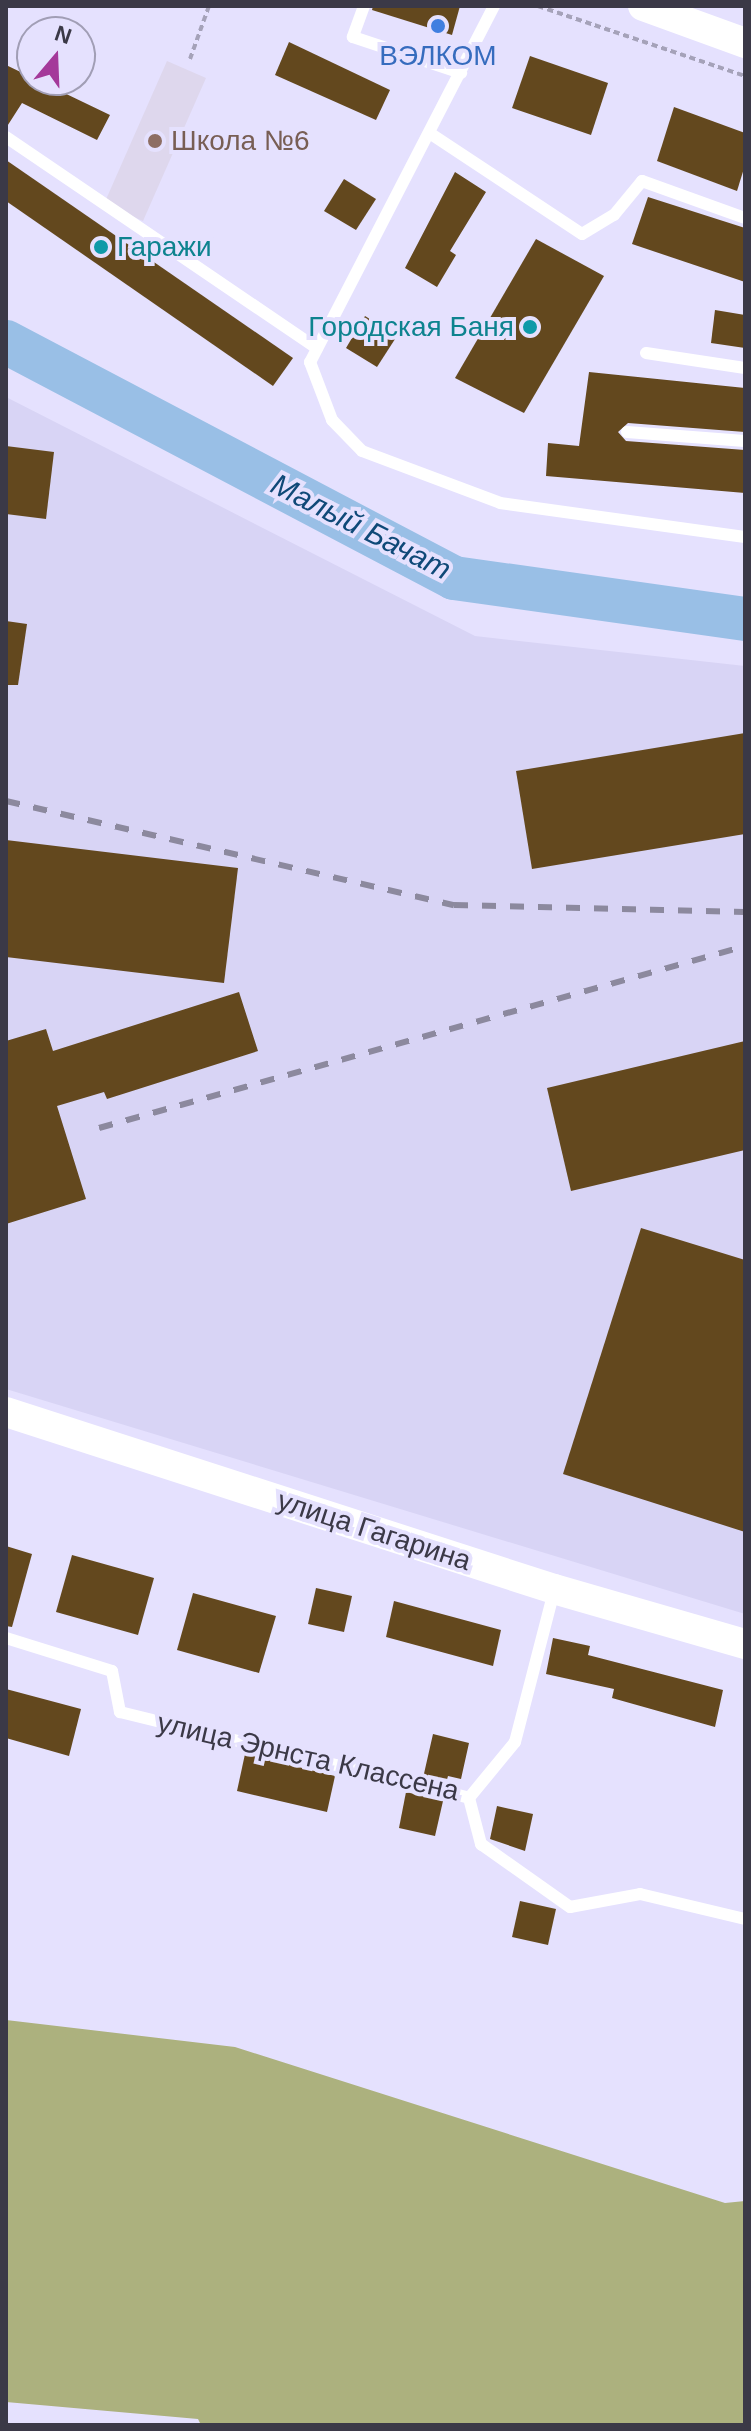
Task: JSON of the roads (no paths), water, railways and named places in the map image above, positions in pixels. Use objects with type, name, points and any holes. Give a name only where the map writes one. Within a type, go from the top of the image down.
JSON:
[{"type":"street","points":[[643,6],[745,43]]},
{"type":"street","name":"улица Гагарина","points":[[6,1412],[554,1589],[745,1644]]},
{"type":"lane","points":[[364,6],[353,37],[461,73]]},
{"type":"lane","points":[[494,6],[431,134],[310,362],[332,420],[362,451],[500,503],[745,537]]},
{"type":"lane","points":[[431,134],[582,234],[614,215],[642,181],[745,218]]},
{"type":"lane","points":[[6,137],[317,348]]},
{"type":"lane","points":[[646,353],[745,368]]},
{"type":"lane","points":[[627,432],[745,441]]},
{"type":"lane","name":"улица Эрнста Классена","points":[[6,1638],[112,1671],[120,1712],[469,1798],[515,1742],[554,1589]]},
{"type":"lane","points":[[469,1798],[481,1844],[570,1907],[640,1894],[745,1919]]},
{"type":"waterway","name":"Малый Бачат","points":[[6,342],[454,578],[745,619]]},
{"type":"railway","points":[[6,801],[454,905],[745,912]]},
{"type":"railway","points":[[99,1128],[745,946]]},
{"type":"place","name":"ВЭЛКОМ","points":[[438,26]]},
{"type":"place","name":"Школа №6","points":[[155,141]]},
{"type":"place","name":"Гаражи","points":[[101,247]]},
{"type":"place","name":"Городская Баня","points":[[530,327]]}]
